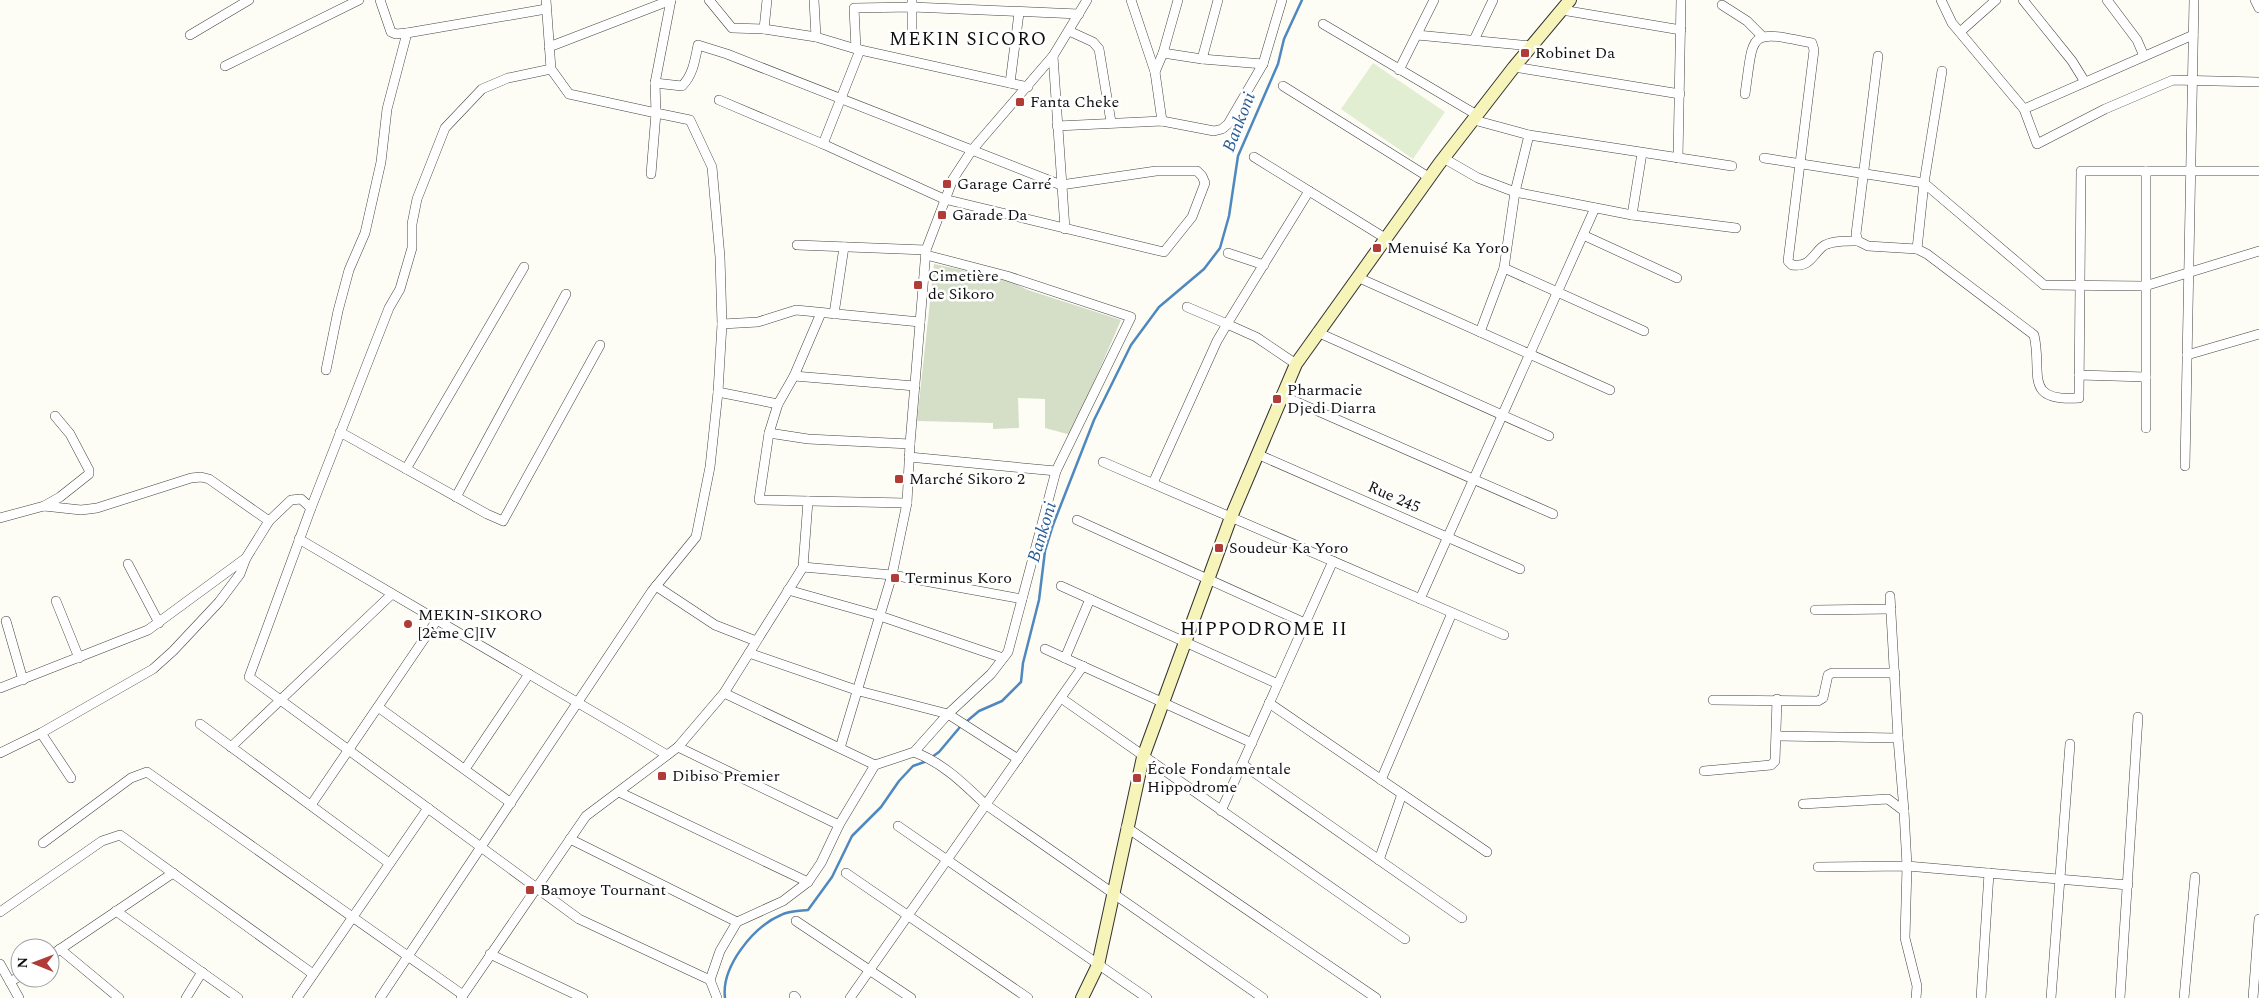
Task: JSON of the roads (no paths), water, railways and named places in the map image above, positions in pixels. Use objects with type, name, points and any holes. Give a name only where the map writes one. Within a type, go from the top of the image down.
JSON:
[{"type":"street","points":[[190,35],[249,0]]},
{"type":"street","points":[[225,66],[360,0]]},
{"type":"street","points":[[380,0],[390,32],[396,34],[546,4],[551,69],[569,94],[690,120],[712,166],[720,257],[722,324],[718,392],[710,467],[696,537],[656,586],[380,998]]},
{"type":"street","points":[[549,47],[671,0]]},
{"type":"street","points":[[652,174],[656,113],[655,83],[671,0]]},
{"type":"street","points":[[709,0],[732,28],[764,28],[816,37],[858,50],[1028,87]]},
{"type":"street","points":[[764,28],[767,0]]},
{"type":"street","points":[[814,0],[816,37]]},
{"type":"street","points":[[840,748],[859,691],[892,575],[907,503],[914,386],[926,252],[944,199],[953,179],[972,150],[1053,56],[1087,0]]},
{"type":"street","points":[[1131,0],[1155,72],[1162,121]]},
{"type":"street","points":[[1155,72],[1163,53],[1178,0]]},
{"type":"street","points":[[1202,59],[1218,0]]},
{"type":"street","points":[[1057,126],[1162,121],[1214,131],[1222,129],[1228,124],[1263,64],[1282,0]]},
{"type":"street","points":[[1399,70],[1433,0]]},
{"type":"street","points":[[1474,40],[1493,0]]},
{"type":"street","points":[[1678,158],[1681,0]]},
{"type":"street","points":[[1941,0],[1952,23],[2024,109],[2037,144],[2106,109],[2173,80],[2259,82]]},
{"type":"street","points":[[1960,32],[1996,0]]},
{"type":"street","points":[[2023,0],[2072,61],[2085,82]]},
{"type":"street","points":[[2107,0],[2137,40],[2144,56]]},
{"type":"street","points":[[2185,466],[2194,0]]},
{"type":"street","points":[[2255,0],[2259,8]]},
{"type":"street","points":[[823,144],[842,99],[858,50],[854,8],[912,3],[1019,13],[1079,14]]},
{"type":"street","points":[[912,3],[912,31]]},
{"type":"street","points":[[1082,998],[1098,966],[1126,827],[1143,757],[1231,517],[1281,395],[1296,364],[1385,238],[1475,118],[1514,67],[1566,5],[1681,30]]},
{"type":"street","points":[[1722,5],[1747,21],[1762,36]]},
{"type":"street","points":[[1010,83],[1019,13]]},
{"type":"street","points":[[1323,24],[1475,118],[1529,135],[1732,166]]},
{"type":"street","points":[[1069,31],[1093,42],[1099,49],[1111,122]]},
{"type":"street","points":[[326,370],[338,311],[350,270],[365,233],[382,162],[387,108],[407,33]]},
{"type":"street","points":[[1417,35],[1532,46]]},
{"type":"street","points":[[1744,94],[1751,52],[1755,40],[1762,36],[1772,35],[1812,43],[1814,50],[1788,261],[1792,265],[1798,266],[1812,260],[1823,246],[1840,241],[1858,241],[1868,246],[1917,249],[1927,254],[2034,336],[2037,378],[2044,393],[2052,397],[2079,398],[2081,171],[2259,171]]},
{"type":"street","points":[[2024,109],[2193,35]]},
{"type":"street","points":[[655,83],[682,86],[688,81],[698,45],[728,54],[1061,185],[1156,171],[1197,171],[1205,183],[1192,217],[1164,252],[944,199],[823,144],[719,100]]},
{"type":"street","points":[[1163,53],[1202,59],[1263,64]]},
{"type":"street","points":[[1053,56],[1065,229]]},
{"type":"street","points":[[1858,241],[1856,234],[1878,56]]},
{"type":"street","points":[[1514,67],[1680,94]]},
{"type":"street","points":[[551,69],[508,78],[482,89],[445,128],[418,199],[412,224],[412,248],[400,289],[389,308],[310,508],[249,678],[579,919],[710,980]]},
{"type":"street","points":[[1917,249],[1924,183],[1942,71]]},
{"type":"street","points":[[1283,86],[1430,178]]},
{"type":"street","points":[[1480,332],[1504,268],[1515,192],[1529,135]]},
{"type":"street","points":[[1632,215],[1642,153]]},
{"type":"street","points":[[1254,157],[1385,238]]},
{"type":"street","points":[[1445,158],[1478,178],[1515,192],[1632,215],[1736,228]]},
{"type":"street","points":[[1764,158],[1924,183],[2044,286],[2145,286],[2259,252]]},
{"type":"street","points":[[2146,171],[2146,428]]},
{"type":"street","points":[[1152,483],[1217,341],[1309,191]]},
{"type":"street","points":[[1420,599],[1595,208]]},
{"type":"street","points":[[1583,235],[1677,278]]},
{"type":"street","points":[[717,998],[710,980],[720,951],[737,922],[783,901],[808,882],[821,863],[839,825],[875,766],[914,752],[948,714],[991,674],[1008,652],[1056,471],[1131,317],[1007,276],[926,252],[797,245]]},
{"type":"street","points":[[834,314],[844,247]]},
{"type":"street","points":[[1228,253],[1264,265]]},
{"type":"street","points":[[406,469],[524,267]]},
{"type":"street","points":[[1504,268],[1644,330]]},
{"type":"street","points":[[1357,277],[1610,390]]},
{"type":"street","points":[[456,497],[566,294]]},
{"type":"street","points":[[1187,307],[1256,337],[1296,364]]},
{"type":"street","points":[[722,324],[758,322],[796,310],[920,322]]},
{"type":"street","points":[[821,313],[794,376],[778,404],[769,433],[759,500],[907,503]]},
{"type":"street","points":[[1317,332],[1549,436]]},
{"type":"street","points":[[2187,355],[2259,334]]},
{"type":"street","points":[[340,432],[503,521],[600,345]]},
{"type":"street","points":[[2078,375],[2146,377]]},
{"type":"street","points":[[794,376],[914,386]]},
{"type":"street","points":[[718,392],[778,404]]},
{"type":"street","points":[[1281,395],[1553,514]]},
{"type":"street","points":[[0,518],[44,506],[60,497],[89,474],[89,470],[70,434],[54,416]]},
{"type":"street","points":[[769,433],[808,439],[910,444]]},
{"type":"street","name":"Rue 245","points":[[1257,454],[1520,568]]},
{"type":"street","points":[[909,457],[1056,471]]},
{"type":"street","points":[[1103,462],[1504,635]]},
{"type":"street","points":[[44,506],[81,510],[96,508],[191,478],[201,477],[209,479],[269,521]]},
{"type":"street","points":[[0,753],[42,733],[153,669],[173,651],[219,602],[240,574],[246,558],[269,521],[291,500],[301,500],[310,508]]},
{"type":"street","points":[[43,843],[131,778],[147,772],[462,997],[586,816],[678,747],[724,693],[803,567],[808,501]]},
{"type":"street","points":[[1078,520],[1306,623]]},
{"type":"street","points":[[299,539],[666,755]]},
{"type":"street","points":[[0,688],[148,630],[246,558]]},
{"type":"street","points":[[1221,811],[1333,562]]},
{"type":"street","points":[[128,564],[159,623]]},
{"type":"street","points":[[803,567],[892,575],[1022,599]]},
{"type":"street","points":[[656,586],[715,625],[756,641]]},
{"type":"street","points":[[1061,586],[1278,684]]},
{"type":"street","points":[[788,590],[880,616],[1004,658]]},
{"type":"street","points":[[231,747],[392,594]]},
{"type":"street","points":[[1890,596],[1907,866],[1905,938],[1917,986],[1916,998]]},
{"type":"street","points":[[1065,658],[1090,599]]},
{"type":"street","points":[[56,601],[79,658]]},
{"type":"street","points":[[1815,610],[1891,609]]},
{"type":"street","points":[[1381,780],[1452,613]]},
{"type":"street","points":[[311,805],[437,620]]},
{"type":"street","points":[[6,621],[22,680]]},
{"type":"street","points":[[1045,649],[1252,743]]},
{"type":"street","points":[[749,653],[859,691],[948,714],[1018,759]]},
{"type":"street","points":[[850,998],[1083,666]]},
{"type":"street","points":[[1713,700],[1777,699],[1818,701],[1823,698],[1828,675],[1832,672],[1895,673]]},
{"type":"street","points":[[465,769],[529,674]]},
{"type":"street","points":[[724,693],[875,766]]},
{"type":"street","points":[[1061,698],[1404,939]]},
{"type":"street","points":[[1704,771],[1771,765],[1775,760],[1777,699]]},
{"type":"street","points":[[1269,703],[1487,852]]},
{"type":"street","points":[[378,707],[511,803]]},
{"type":"street","points":[[2120,998],[2138,716]]},
{"type":"street","points":[[200,724],[389,863]]},
{"type":"street","points":[[42,733],[71,778]]},
{"type":"street","points":[[1777,736],[1898,738]]},
{"type":"street","points":[[2050,998],[2070,744]]},
{"type":"street","points":[[678,747],[839,825]]},
{"type":"street","points":[[914,752],[932,759],[944,767],[985,804],[1263,998]]},
{"type":"street","points":[[1242,764],[1462,918]]},
{"type":"street","points":[[619,792],[808,882]]},
{"type":"street","points":[[1379,860],[1402,794]]},
{"type":"street","points":[[1803,804],[1888,799],[1904,811]]},
{"type":"street","points":[[297,998],[428,808]]},
{"type":"street","points":[[898,826],[1098,966],[1147,998]]},
{"type":"street","points":[[1126,827],[1376,998]]},
{"type":"street","points":[[0,912],[102,841],[120,835],[313,974]]},
{"type":"street","points":[[570,839],[737,922]]},
{"type":"street","points":[[1818,867],[1907,866],[2128,885]]},
{"type":"street","points":[[119,998],[60,949],[172,873]]},
{"type":"street","points":[[846,873],[1028,998]]},
{"type":"street","points":[[1981,998],[1989,873]]},
{"type":"street","points":[[2184,998],[2195,877]]},
{"type":"street","points":[[116,911],[238,998]]},
{"type":"street","points":[[2253,998],[2259,919]]},
{"type":"street","points":[[796,920],[911,998]]},
{"type":"street","points":[[490,954],[583,998]]},
{"type":"street","points":[[0,964],[10,982]]},
{"type":"street","points":[[186,998],[202,972]]},
{"type":"waterway","name":"Bankoni","points":[[932,757],[939,752],[960,727],[979,711],[1002,701],[1021,682],[1023,663],[1039,600],[1045,551],[1053,525],[1094,420],[1131,345],[1159,307],[1204,269],[1220,248],[1229,216],[1238,156],[1278,64],[1284,39],[1302,0]]},
{"type":"waterway","name":"Bankoni","points":[[725,998],[728,974],[741,949],[750,938],[770,921],[781,915],[808,910],[832,877],[852,836],[881,807],[899,781],[913,766],[927,761]]},
{"type":"place","name":"Robinet Da","points":[[1525,53]]},
{"type":"place","name":"Fanta Cheke","points":[[1020,102]]},
{"type":"place","name":"Garage Carré","points":[[947,184]]},
{"type":"place","name":"Garade Da","points":[[942,215]]},
{"type":"place","name":"Menuisé Ka Yoro","points":[[1377,248]]},
{"type":"place","name":"Cimetière de Sikoro","points":[[918,285]]},
{"type":"place","name":"Pharmacie Djedi Diarra","points":[[1277,399]]},
{"type":"place","name":"Marché Sikoro 2","points":[[899,479]]},
{"type":"place","name":"Soudeur Ka Yoro","points":[[1219,548]]},
{"type":"place","name":"Terminus Koro","points":[[895,578]]},
{"type":"place","name":"MEKIN-SIKORO [2ème C]IV","points":[[408,624]]},
{"type":"place","name":"Dibiso Premier","points":[[662,776]]},
{"type":"place","name":"École Fondamentale Hippodrome","points":[[1137,778]]},
{"type":"place","name":"Bamoye Tournant","points":[[530,890]]},
{"type":"district","name":"MEKIN SICORO","points":[[968,39]]},
{"type":"district","name":"HIPPODROME II","points":[[1264,629]]}]
